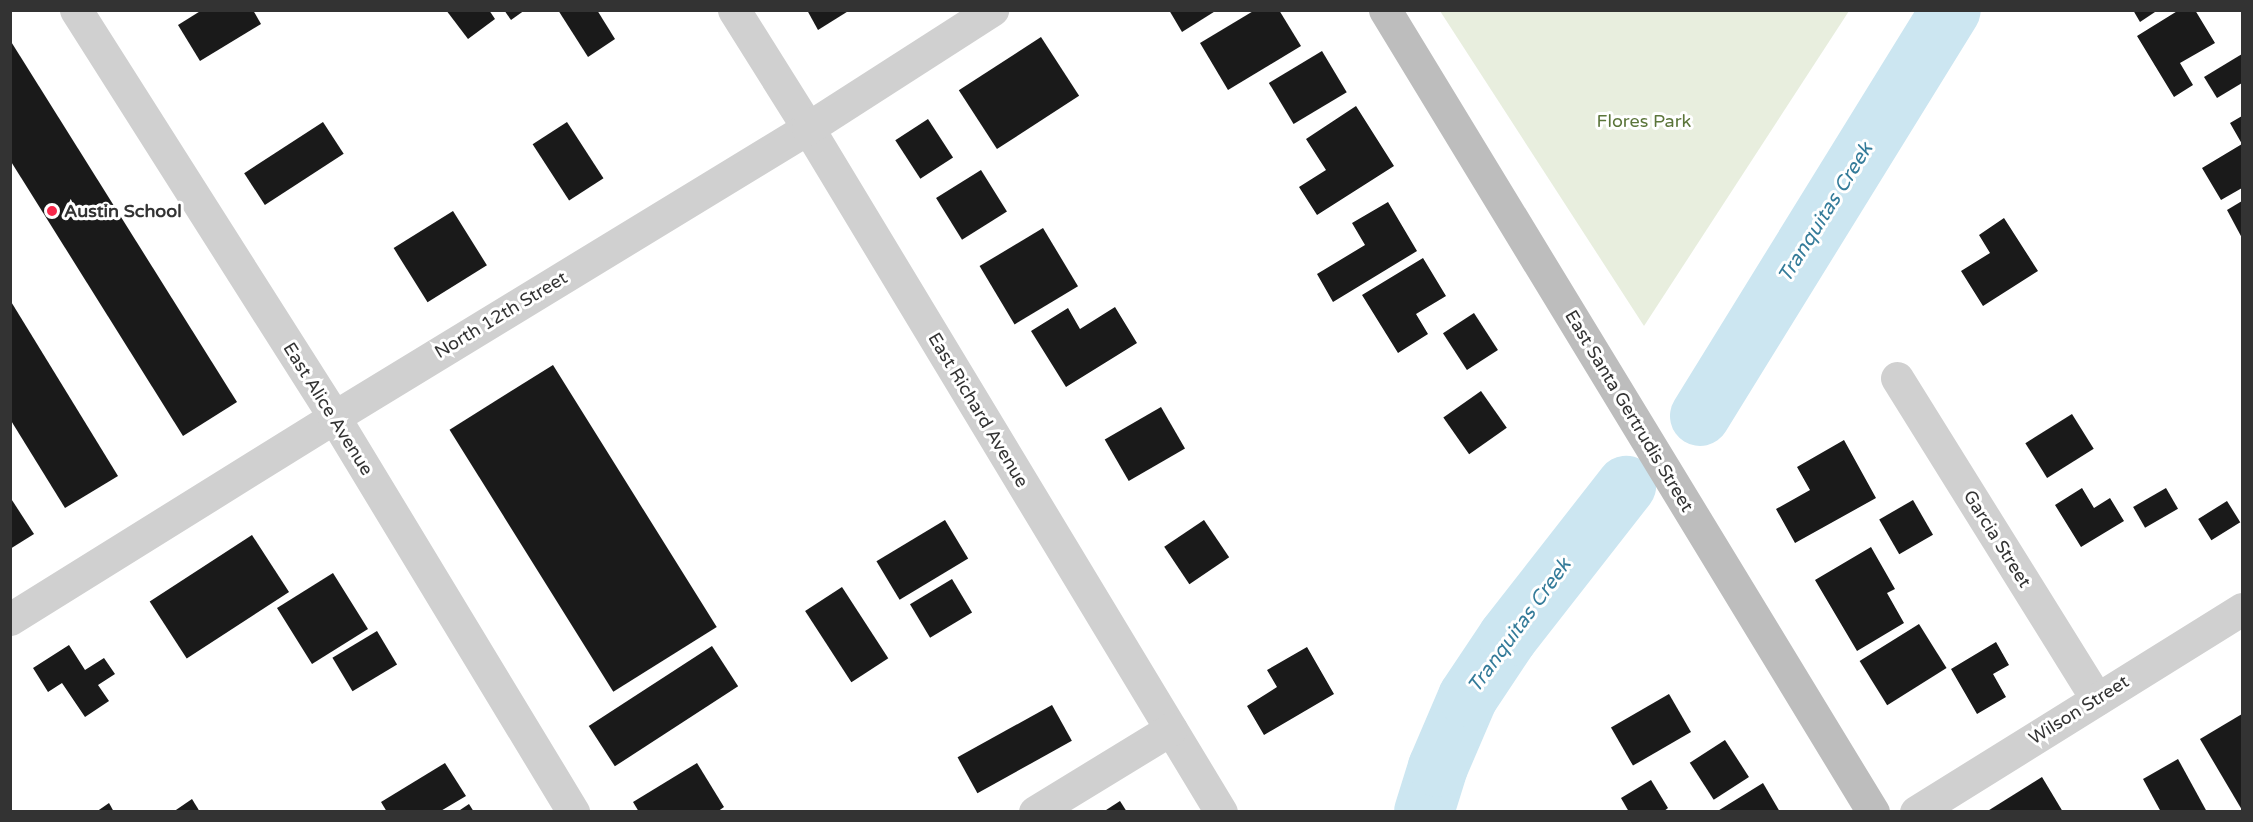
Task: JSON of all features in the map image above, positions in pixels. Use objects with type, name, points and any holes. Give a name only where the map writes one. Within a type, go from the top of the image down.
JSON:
[{"type":"street","name":"East Alice Avenue","points":[[76,10],[334,417],[573,812]]},
{"type":"street","name":"East Richard Avenue","points":[[734,10],[808,128],[1221,812]]},
{"type":"street","name":"North 12th Street","points":[[10,619],[334,417],[808,128],[992,10]]},
{"type":"street","name":"East Santa Gertrudis Street","points":[[1385,10],[1873,812]]},
{"type":"street","name":"Garcia Street","points":[[1897,378],[2097,699]]},
{"type":"street","name":"Wilson Street","points":[[1916,812],[2242,609]]},
{"type":"street","points":[[1035,812],[1171,729]]},
{"type":"green space","name":"Flores Park","points":[[1440,11],[1849,11],[1644,326]]},
{"type":"building","points":[[202,10],[253,10],[261,24],[200,61],[178,25]]},
{"type":"building","points":[[446,10],[489,10],[495,19],[468,39]]},
{"type":"building","points":[[504,10],[525,10],[511,20]]},
{"type":"building","points":[[558,10],[597,10],[615,39],[588,57]]},
{"type":"building","points":[[807,10],[850,10],[818,30]]},
{"type":"building","points":[[1169,10],[1217,10],[1182,32]]},
{"type":"building","points":[[1255,10],[1279,10],[1301,46],[1228,90],[1200,43]]},
{"type":"building","points":[[2133,10],[2158,10],[2140,22]]},
{"type":"building","points":[[2179,10],[2195,10],[2215,43],[2180,63],[2193,85],[2174,97],[2137,36]]},
{"type":"building","points":[[1041,37],[1079,96],[997,149],[959,90]]},
{"type":"building","points":[[10,40],[237,402],[183,436],[10,160]]},
{"type":"building","points":[[1322,51],[1347,92],[1294,124],[1269,83]]},
{"type":"building","points":[[2242,54],[2242,83],[2217,98],[2204,77]]},
{"type":"building","points":[[1356,106],[1394,166],[1317,215],[1299,187],[1326,170],[1306,139]]},
{"type":"building","points":[[2242,116],[2242,144],[2230,123]]},
{"type":"building","points":[[928,119],[953,158],[920,179],[895,140]]},
{"type":"building","points":[[323,122],[344,154],[265,205],[244,173]]},
{"type":"building","points":[[567,122],[603,178],[569,201],[533,144]]},
{"type":"building","points":[[2242,144],[2242,188],[2221,200],[2202,168]]},
{"type":"building","points":[[981,170],[1007,212],[962,240],[936,198]]},
{"type":"building","points":[[2242,201],[2242,238],[2227,210]]},
{"type":"building","points":[[1388,202],[1417,251],[1333,302],[1317,274],[1365,245],[1352,223]]},
{"type":"building","points":[[453,211],[487,265],[428,302],[394,248]]},
{"type":"building","points":[[2004,218],[2038,271],[1983,306],[1961,271],[1990,253],[1979,235]]},
{"type":"building","points":[[1043,228],[1078,286],[1015,324],[980,266]]},
{"type":"building","points":[[1423,258],[1446,296],[1416,314],[1428,334],[1398,353],[1362,295]]},
{"type":"building","points":[[10,300],[118,476],[65,508],[10,419]]},
{"type":"building","points":[[1115,307],[1137,343],[1066,387],[1031,331],[1068,308],[1080,329]]},
{"type":"building","points":[[1474,313],[1498,350],[1467,370],[1443,333]]},
{"type":"building","points":[[553,365],[717,627],[613,692],[450,430]]},
{"type":"building","points":[[1481,391],[1507,428],[1469,454],[1443,417]]},
{"type":"building","points":[[1161,407],[1185,449],[1129,481],[1105,440]]},
{"type":"building","points":[[2072,414],[2094,449],[2047,478],[2025,443]]},
{"type":"building","points":[[1844,440],[1876,498],[1795,543],[1776,509],[1810,490],[1797,467]]},
{"type":"building","points":[[2082,488],[2094,508],[2110,498],[2124,521],[2081,547],[2055,505]]},
{"type":"building","points":[[2166,488],[2178,509],[2145,528],[2133,507]]},
{"type":"building","points":[[10,497],[34,534],[10,549]]},
{"type":"building","points":[[1913,500],[1933,535],[1899,554],[1879,520]]},
{"type":"building","points":[[2227,501],[2240,522],[2211,540],[2198,519]]},
{"type":"building","points":[[945,520],[968,559],[900,600],[876,561]]},
{"type":"building","points":[[1204,520],[1229,557],[1189,584],[1164,547]]},
{"type":"building","points":[[252,535],[289,592],[187,658],[150,601]]},
{"type":"building","points":[[1871,547],[1895,589],[1887,593],[1904,623],[1857,651],[1815,580]]},
{"type":"building","points":[[333,573],[368,629],[312,664],[277,608]]},
{"type":"building","points":[[952,579],[972,612],[930,638],[910,604]]},
{"type":"building","points":[[842,587],[888,658],[851,682],[805,611]]},
{"type":"building","points":[[1919,624],[1947,668],[1887,705],[1860,661]]},
{"type":"building","points":[[377,631],[397,664],[353,691],[332,658]]},
{"type":"building","points":[[1996,642],[2009,665],[1993,674],[2006,697],[1977,714],[1951,669]]},
{"type":"building","points":[[69,645],[85,670],[104,658],[115,674],[98,685],[109,701],[85,717],[62,683],[48,692],[33,668]]},
{"type":"building","points":[[712,646],[738,686],[615,766],[589,726]]},
{"type":"building","points":[[1307,647],[1334,694],[1264,735],[1247,706],[1277,687],[1267,670]]},
{"type":"building","points":[[1669,694],[1691,732],[1633,766],[1611,728]]},
{"type":"building","points":[[1052,705],[1072,741],[977,793],[958,757]]},
{"type":"building","points":[[2242,714],[2242,810],[2200,739]]},
{"type":"building","points":[[1725,740],[1749,777],[1714,800],[1690,763]]},
{"type":"building","points":[[2178,759],[2207,812],[2161,812],[2143,779]]},
{"type":"building","points":[[445,763],[466,796],[439,812],[387,812],[381,802]]},
{"type":"building","points":[[697,763],[724,807],[717,812],[639,812],[633,802]]},
{"type":"building","points":[[2042,777],[2063,812],[1986,812]]},
{"type":"building","points":[[1651,780],[1668,808],[1663,812],[1629,812],[1621,798]]},
{"type":"building","points":[[1763,783],[1780,812],[1716,812]]},
{"type":"building","points":[[192,799],[200,812],[173,812]]},
{"type":"building","points":[[1120,801],[1127,812],[1103,812]]},
{"type":"building","points":[[109,803],[114,812],[96,812]]},
{"type":"building","points":[[469,804],[474,812],[457,812]]},
{"type":"waterway","name":"Tranquitas Creek","points":[[1700,416],[1951,10]]},
{"type":"waterway","name":"Tranquitas Creek","points":[[1424,812],[1438,767],[1468,697],[1508,637],[1626,486]]},
{"type":"place","name":"Austin School","points":[[52,211]]}]
